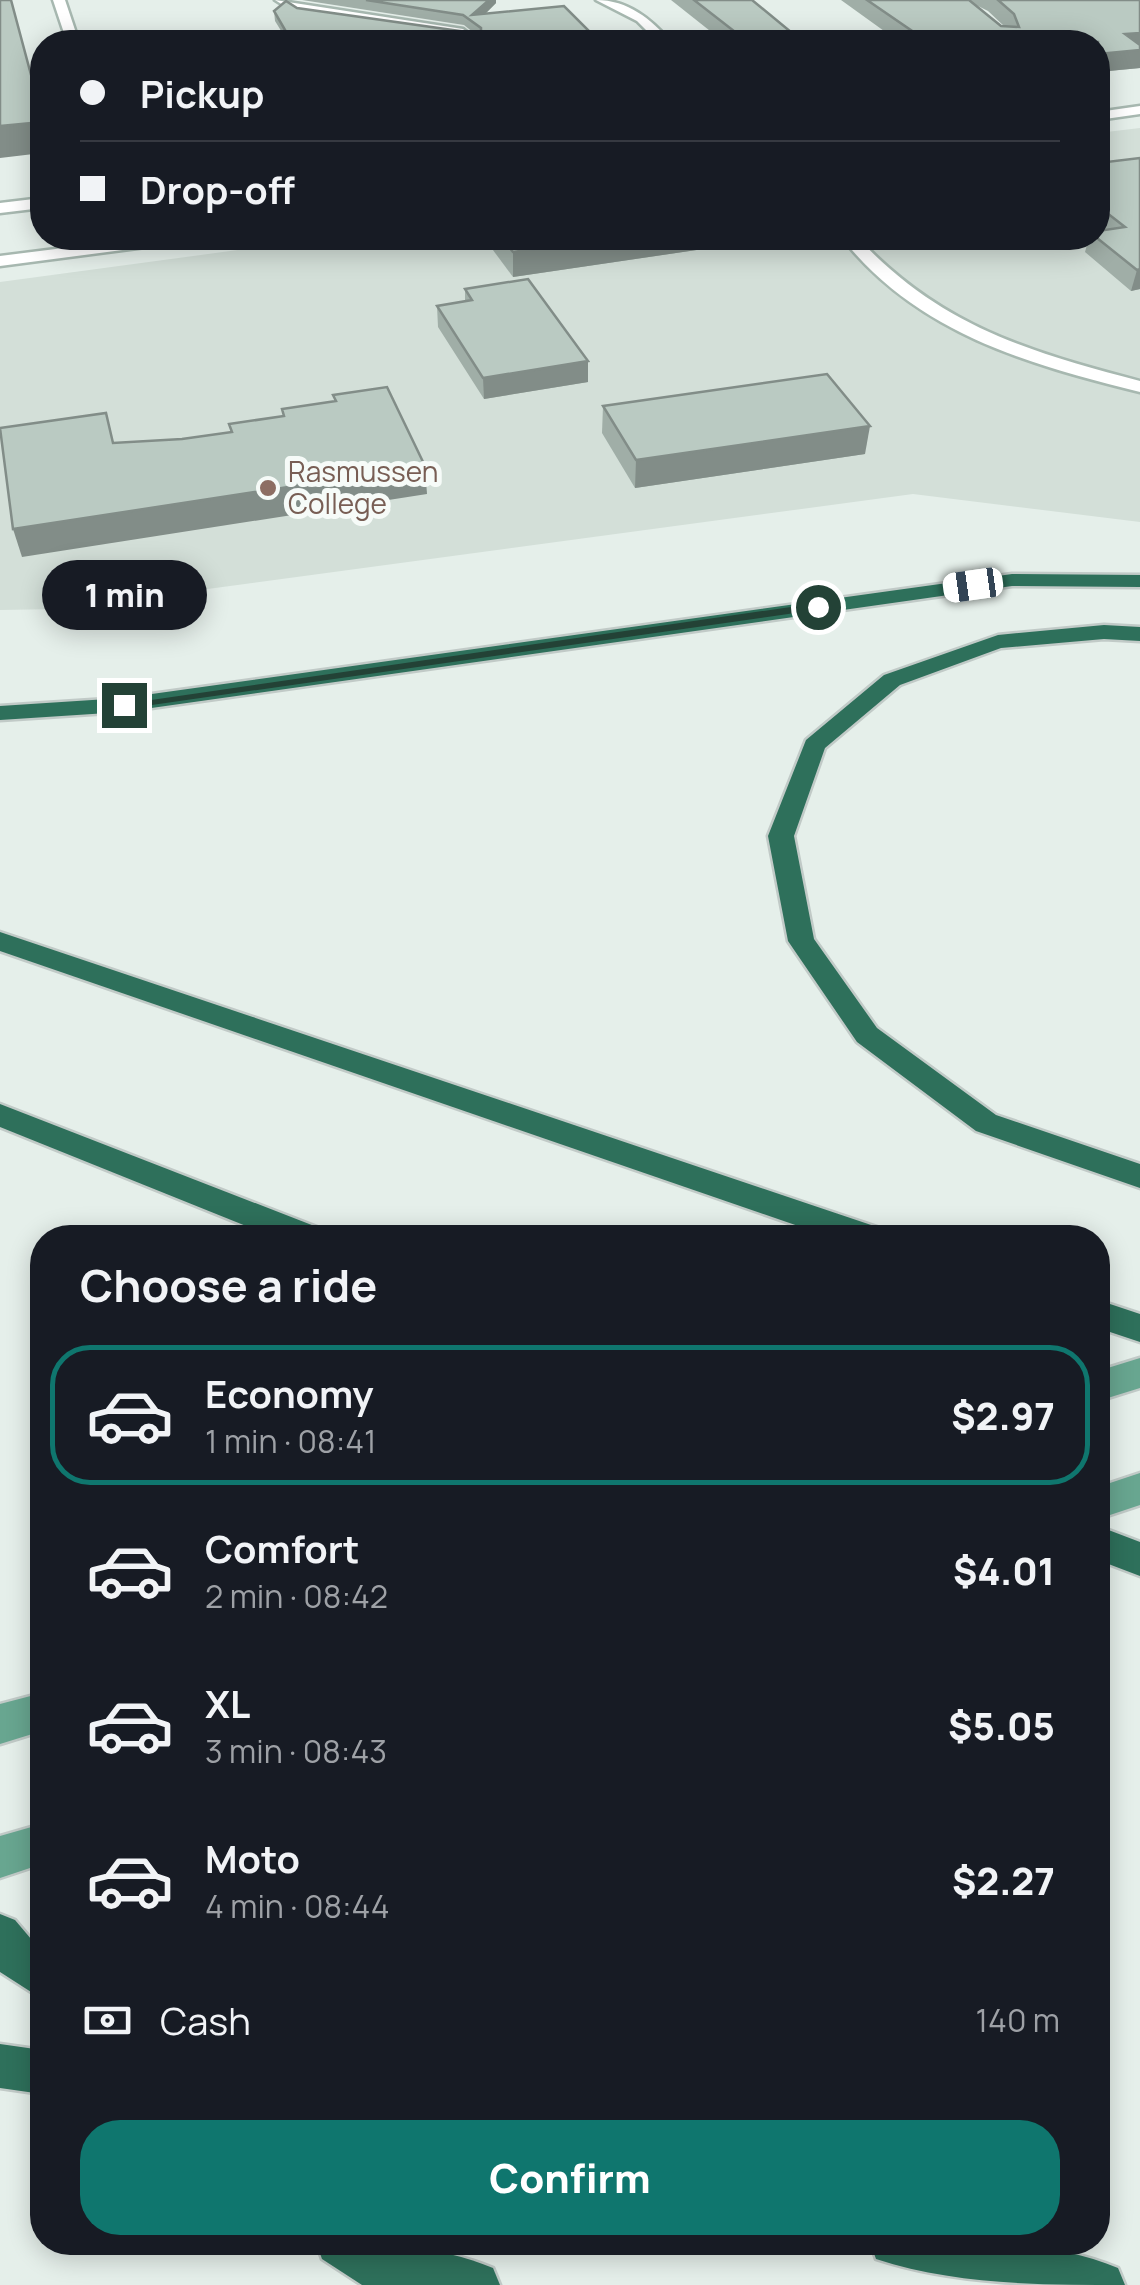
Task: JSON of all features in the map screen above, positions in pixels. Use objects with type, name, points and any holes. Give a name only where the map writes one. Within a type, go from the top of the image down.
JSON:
[{"type":"highway","points":[[0,713],[124,705],[1012,580],[1140,581]]},
{"type":"highway","points":[[1140,634],[1104,632],[998,642],[892,680],[814,744],[781,836],[800,941],[867,1035],[986,1123],[1140,1176]]},
{"type":"highway","points":[[0,942],[834,1225]]},
{"type":"highway","points":[[0,1115],[278,1225]]},
{"type":"highway","points":[[1110,1318],[1140,1328]]},
{"type":"highway","points":[[1110,1548],[1140,1559]]},
{"type":"highway","points":[[0,1935],[15,1958],[30,1969]]},
{"type":"highway","points":[[0,2066],[30,2070]]},
{"type":"highway","points":[[357,2255],[371,2265],[476,2285]]},
{"type":"highway","points":[[956,2255],[1101,2285]]},
{"type":"main road","points":[[1110,1382],[1140,1373]]},
{"type":"main road","points":[[1110,1499],[1140,1489]]},
{"type":"main road","points":[[0,1724],[30,1715]]},
{"type":"main road","points":[[0,1857],[30,1848]]},
{"type":"street","points":[[59,0],[69,30]]},
{"type":"street","points":[[281,0],[299,11],[441,30]]},
{"type":"street","points":[[602,0],[640,18],[652,30]]},
{"type":"street","points":[[1110,114],[1140,110]]},
{"type":"street","points":[[0,208],[30,204]]},
{"type":"street","points":[[0,261],[84,250]]},
{"type":"street","points":[[861,250],[897,288],[959,328],[1044,361],[1140,386]]},
{"type":"shaded area","points":[[1140,128],[1140,522],[913,494],[59,609],[0,610],[0,282],[238,250],[1110,250],[1110,132]]},
{"type":"building","points":[[0,0],[11,0],[30,71],[30,123],[0,126]]},
{"type":"building","points":[[366,0],[489,0],[472,15],[564,6],[588,30],[481,30],[463,15]]},
{"type":"building","points":[[694,0],[752,0],[788,30],[733,30]]},
{"type":"building","points":[[867,0],[969,0],[1001,26],[1019,27],[1014,14],[998,0],[1140,0],[1140,33],[1125,34],[1140,45],[1140,50],[1110,53],[1110,30],[911,30]]},
{"type":"building","points":[[286,1],[297,8],[453,30],[285,30],[274,11]]},
{"type":"building","points":[[1140,158],[1137,270],[1110,248],[1110,229],[1125,227],[1110,215],[1110,162]]},
{"type":"building","points":[[528,279],[588,361],[483,378],[437,306],[472,300],[465,289]]},
{"type":"building","points":[[827,374],[870,426],[636,460],[603,406]]},
{"type":"building","points":[[387,387],[425,466],[13,529],[0,428],[106,413],[113,443],[182,439],[232,432],[229,424],[284,416],[282,409],[336,401],[333,395]]},
{"type":"place","name":"Rasmussen College","points":[[268,488]]},
{"type":"route","points":[[124,705],[818,607]]}]
